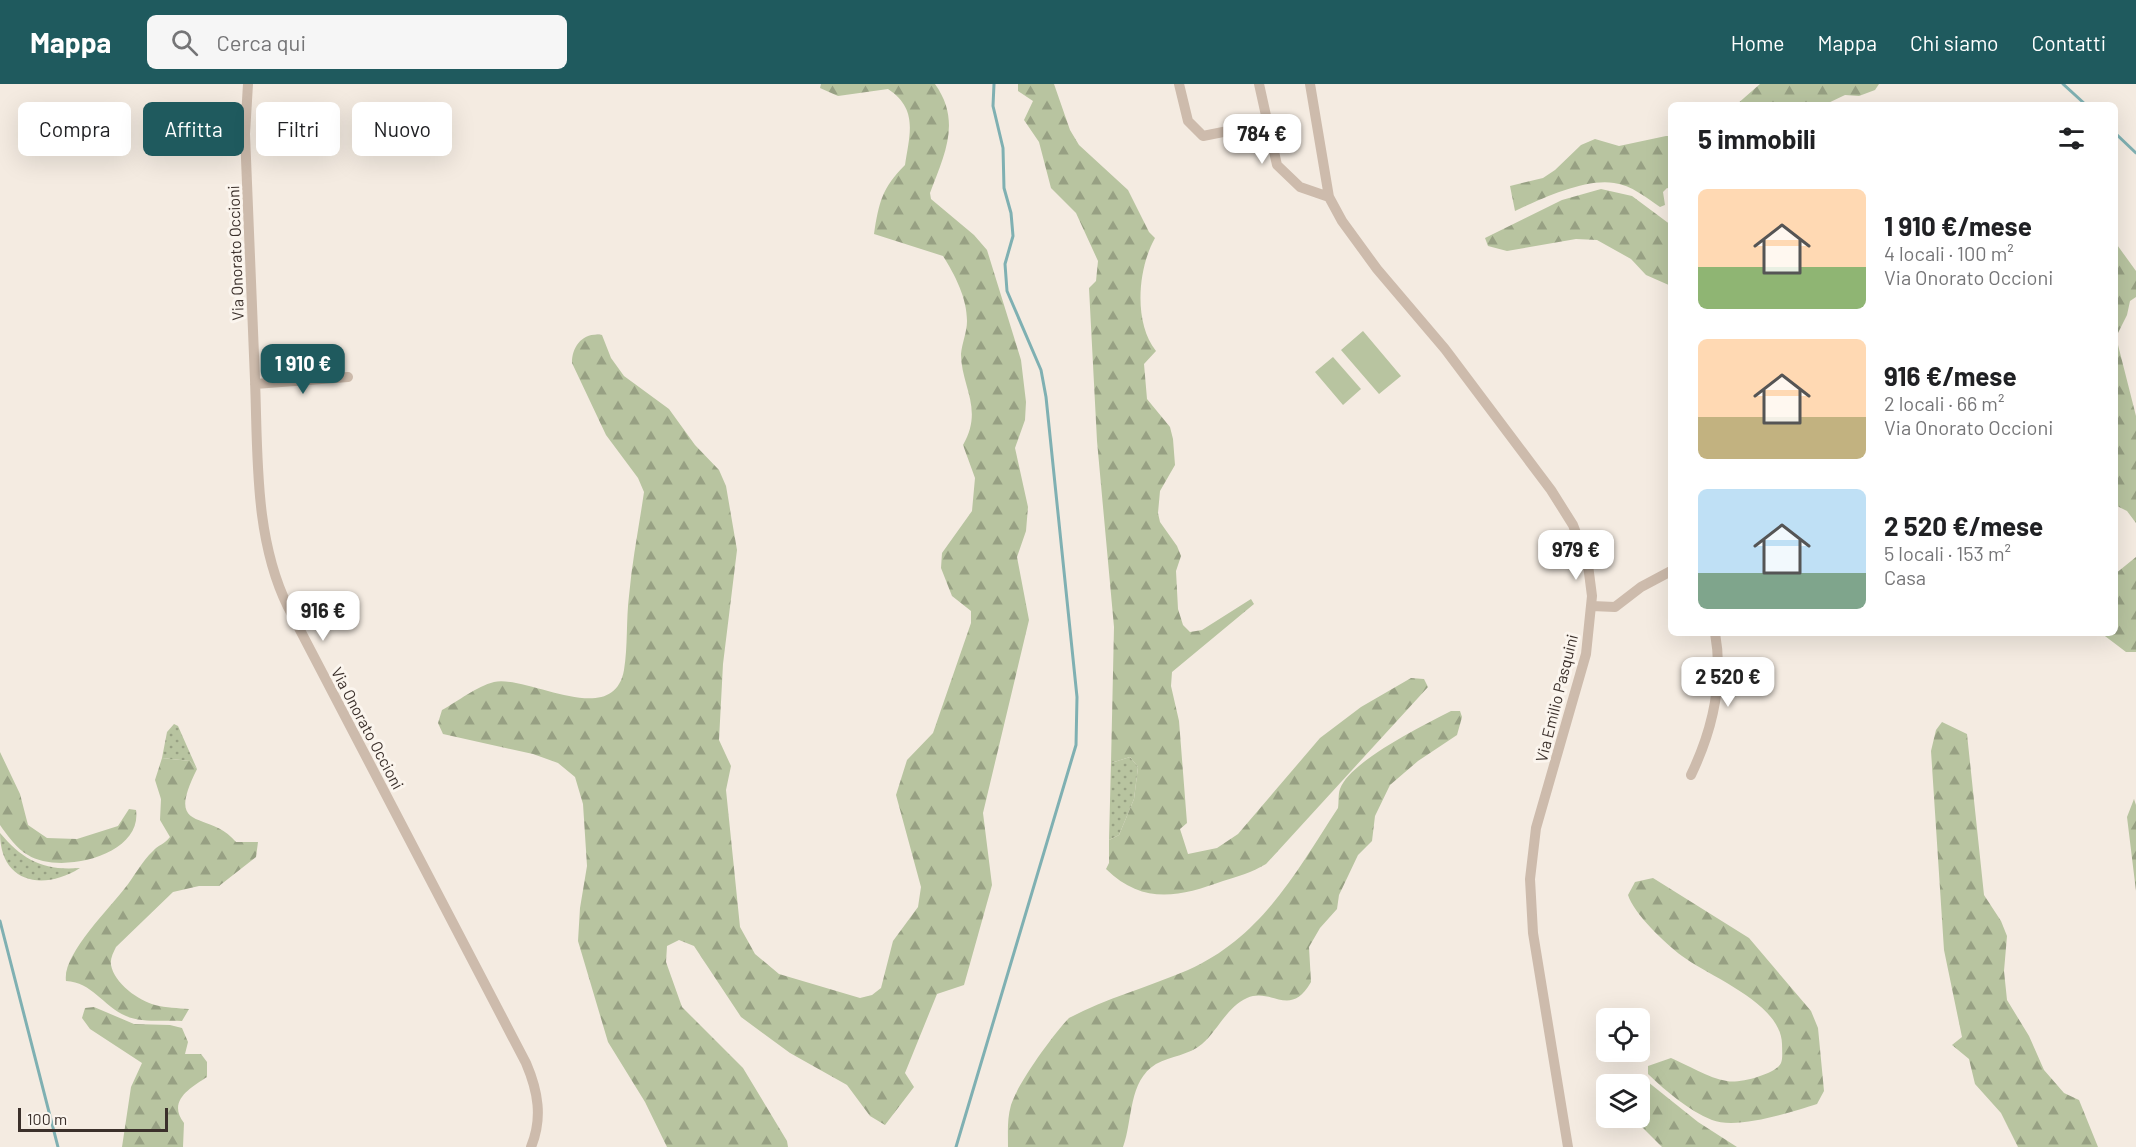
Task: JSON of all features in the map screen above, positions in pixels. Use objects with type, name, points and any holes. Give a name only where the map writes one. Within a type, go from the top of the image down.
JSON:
[{"type":"street","name":"Via Onorato Occioni","points":[[248,84],[245,134],[255,384],[263,522],[269,556],[279,588],[526,1063],[538,1104],[538,1126],[531,1147]]},
{"type":"street","points":[[1179,84],[1188,121],[1203,136],[1268,123]]},
{"type":"street","points":[[1259,84],[1277,165],[1284,175],[1300,187],[1329,197]]},
{"type":"street","name":"Via Emilio Pasquini","points":[[1310,84],[1329,197],[1342,221],[1377,269],[1445,349],[1565,510],[1584,553],[1590,579],[1592,606],[1586,654],[1536,828],[1530,879],[1533,933],[1568,1147]]},
{"type":"street","points":[[255,384],[348,377]]},
{"type":"street","points":[[1592,606],[1615,607],[1641,587],[1668,573]]},
{"type":"street","points":[[1690,776],[1706,737],[1718,684],[1719,660],[1715,636]]},
{"type":"green space","points":[[821,84],[935,84],[948,112],[949,125],[945,152],[930,193],[931,199],[974,235],[987,250],[1021,360],[1026,402],[1025,420],[1015,448],[1028,507],[1026,531],[1017,557],[1029,620],[983,813],[992,885],[964,985],[937,994],[905,1073],[914,1087],[885,1125],[870,1116],[847,1085],[790,1053],[741,1017],[694,946],[679,940],[667,946],[666,962],[682,1007],[743,1068],[787,1141],[788,1147],[667,1147],[645,1102],[608,1042],[578,941],[580,908],[587,866],[583,804],[575,777],[558,763],[533,754],[443,734],[438,723],[442,710],[494,682],[509,682],[568,696],[587,698],[604,696],[617,687],[624,670],[630,583],[644,492],[638,478],[606,435],[572,363],[576,346],[584,338],[602,335],[611,358],[624,376],[669,409],[695,445],[719,470],[726,486],[737,550],[723,664],[719,740],[731,766],[726,790],[740,927],[755,954],[779,974],[860,998],[872,995],[881,988],[893,941],[918,907],[921,887],[896,795],[907,760],[933,733],[971,623],[971,611],[952,596],[941,568],[942,553],[972,511],[975,478],[963,445],[972,420],[972,409],[961,354],[967,325],[965,304],[960,287],[943,256],[874,234],[886,189],[905,165],[910,122],[904,105],[888,89],[838,96],[820,88]]},
{"type":"green space","points":[[1018,84],[1054,84],[1070,130],[1079,145],[1128,190],[1149,232],[1155,238],[1145,264],[1140,295],[1144,325],[1156,351],[1144,364],[1147,399],[1170,427],[1173,439],[1175,465],[1160,491],[1158,513],[1160,522],[1177,546],[1181,556],[1176,571],[1178,609],[1183,625],[1190,632],[1202,630],[1251,599],[1254,604],[1172,672],[1171,686],[1179,721],[1187,823],[1180,829],[1188,854],[1217,848],[1238,834],[1320,738],[1361,707],[1411,678],[1424,679],[1428,687],[1266,864],[1245,874],[1191,891],[1176,894],[1148,893],[1120,881],[1106,869],[1109,863],[1109,840],[1119,835],[1134,799],[1138,767],[1130,757],[1111,763],[1114,627],[1097,441],[1089,288],[1096,281],[1098,261],[1076,213],[1051,188],[1039,142],[1024,120],[1033,101],[1018,91]]},
{"type":"green space","points":[[1760,84],[1879,84],[1875,90],[1859,96],[1845,95],[1830,102],[1739,102]]},
{"type":"green space","points":[[1668,136],[1668,188],[1663,192],[1665,205],[1660,207],[1627,186],[1603,182],[1577,186],[1515,211],[1510,186],[1543,178],[1555,170],[1581,145],[1595,139],[1619,146]]},
{"type":"green space","points":[[1601,189],[1632,196],[1668,223],[1668,285],[1646,275],[1631,259],[1597,240],[1576,239],[1507,251],[1488,246],[1485,238],[1562,200]]},
{"type":"green space","points":[[2118,246],[2136,271],[2136,297],[2130,301],[2127,315],[2118,333]]},
{"type":"green space","points":[[1363,331],[1401,376],[1379,394],[1341,350]]},
{"type":"green space","points":[[2118,345],[2136,416],[2136,523],[2127,511],[2118,506]]},
{"type":"green space","points":[[1333,357],[1361,389],[1343,405],[1315,372]]},
{"type":"green space","points":[[2136,557],[2136,652],[2126,652],[2105,636],[2118,636],[2118,572]]},
{"type":"green space","points":[[1451,711],[1460,711],[1462,717],[1457,735],[1418,761],[1390,785],[1375,816],[1372,841],[1358,855],[1339,895],[1337,909],[1320,928],[1309,947],[1311,982],[1303,993],[1296,999],[1288,1000],[1265,996],[1247,998],[1228,1013],[1202,1044],[1191,1051],[1156,1064],[1147,1071],[1136,1091],[1123,1147],[1008,1147],[1009,1115],[1015,1096],[1036,1060],[1069,1018],[1098,1004],[1188,970],[1237,940],[1257,921],[1292,879],[1338,808],[1339,791],[1347,778],[1372,756],[1389,745]]},
{"type":"green space","points":[[1942,722],[1967,734],[1984,895],[2001,921],[2007,936],[2004,971],[2007,1000],[2029,1036],[2044,1070],[2064,1093],[2079,1100],[2098,1147],[2018,1147],[2001,1113],[1975,1084],[1969,1059],[1952,1045],[1962,1037],[1944,950],[1931,751],[1936,730]]},
{"type":"green space","points":[[174,724],[178,726],[197,769],[190,761],[162,758],[167,732]]},
{"type":"green space","points":[[0,752],[20,794],[28,825],[47,838],[77,839],[118,826],[129,809],[136,810],[135,826],[126,839],[113,850],[78,862],[42,861],[28,855],[12,842],[0,825]]},
{"type":"green space","points":[[1130,757],[1138,767],[1134,799],[1119,835],[1109,840],[1111,763]]},
{"type":"green space","points":[[162,758],[190,761],[197,769],[188,790],[185,804],[187,812],[194,818],[225,832],[236,842],[258,842],[256,857],[219,886],[199,886],[173,892],[116,947],[113,954],[111,965],[113,972],[122,985],[149,1003],[163,1007],[189,1009],[182,1021],[146,1020],[126,1016],[83,985],[66,981],[71,958],[88,933],[149,855],[170,837],[160,820],[161,799],[155,780]]},
{"type":"green space","points":[[2134,799],[2136,805],[2136,891],[2127,817]]},
{"type":"green space","points":[[0,833],[17,850],[35,862],[55,868],[80,868],[51,880],[26,878],[15,872],[7,863],[2,850]]},
{"type":"green space","points":[[1653,878],[1749,938],[1811,1011],[1818,1028],[1824,1091],[1817,1104],[1764,1119],[1723,1123],[1703,1116],[1686,1106],[1648,1074],[1648,1066],[1671,1058],[1713,1077],[1732,1082],[1739,1081],[1756,1077],[1778,1067],[1781,1063],[1782,1044],[1779,1029],[1770,1016],[1757,1004],[1742,992],[1682,956],[1643,919],[1628,895],[1635,882]]},
{"type":"green space","points":[[94,1007],[134,1024],[170,1025],[182,1028],[188,1042],[185,1054],[201,1054],[207,1062],[207,1077],[188,1091],[179,1102],[179,1115],[184,1123],[183,1147],[122,1147],[131,1087],[142,1063],[90,1029],[82,1018],[85,1008]]},
{"type":"green space","points":[[1650,1084],[1698,1122],[1737,1147],[1662,1147],[1643,1128],[1650,1128]]},
{"type":"waterway","points":[[956,1147],[1076,745],[1077,697],[1046,397],[1041,370],[1007,291],[1005,264],[1013,236],[1011,213],[1004,188],[1003,148],[993,106],[994,84]]},
{"type":"waterway","points":[[2063,84],[2083,102]]},
{"type":"waterway","points":[[2118,136],[2136,153]]},
{"type":"waterway","points":[[0,921],[58,1147]]}]
